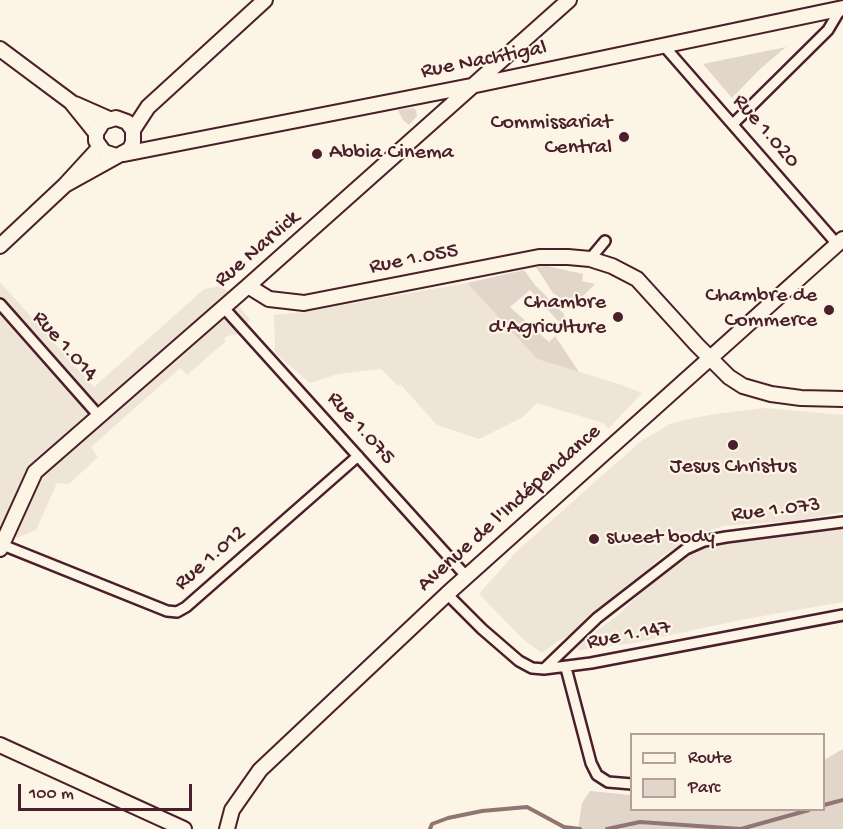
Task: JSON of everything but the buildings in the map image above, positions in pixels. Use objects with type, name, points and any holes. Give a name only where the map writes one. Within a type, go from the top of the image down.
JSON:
[{"type":"main road","points":[[124,128],[265,0]]},
{"type":"main road","name":"Rue Narvick","points":[[1,546],[35,472],[224,308],[569,0]]},
{"type":"main road","name":"Rue Nachtigal","points":[[120,155],[476,85],[840,7]]},
{"type":"main road","points":[[0,49],[71,102],[124,128],[149,148]]},
{"type":"main road","points":[[71,102],[96,133],[99,148],[110,155],[120,155]]},
{"type":"main road","points":[[96,133],[103,122],[124,128]]},
{"type":"main road","points":[[65,185],[130,149],[124,128]]},
{"type":"main road","points":[[0,246],[65,185],[99,148]]},
{"type":"main road","name":"Avenue de l'Indépendance","points":[[227,829],[232,810],[260,770],[466,576],[840,241]]},
{"type":"main road","name":"Rue 1.055","points":[[248,286],[269,299],[304,303],[539,257],[568,256],[590,259],[612,266],[638,279],[729,377],[742,386],[771,394],[841,400]]},
{"type":"main road","points":[[0,745],[184,829]]},
{"type":"street","points":[[733,124],[828,30],[840,7]]},
{"type":"street","name":"Rue 1.020","points":[[664,46],[840,241]]},
{"type":"street","points":[[590,259],[605,241]]},
{"type":"street","name":"Rue 1.014","points":[[0,304],[99,416]]},
{"type":"street","name":"Rue 1.075","points":[[224,308],[466,576]]},
{"type":"street","name":"Rue 1.012","points":[[1,546],[167,611],[177,612],[186,608],[358,456]]},
{"type":"street","name":"Rue 1.073","points":[[544,669],[597,618],[686,549],[704,541],[726,537],[843,522]]},
{"type":"street","name":"Rue 1.147","points":[[447,594],[519,661],[532,668],[544,669],[566,668],[843,615]]},
{"type":"street","points":[[566,668],[591,764],[597,775],[608,782],[630,784]]},
{"type":"shaded area","points":[[0,282],[94,387],[204,289],[223,286],[250,320],[236,335],[224,338],[226,341],[187,375],[180,368],[91,447],[98,457],[69,484],[57,483],[36,530],[0,545]]},
{"type":"shaded area","points":[[467,283],[537,359],[642,393],[608,429],[603,423],[537,403],[523,417],[479,439],[437,425],[400,384],[398,386],[381,369],[338,374],[310,383],[275,353],[274,315]]},
{"type":"shaded area","points":[[765,408],[843,415],[843,512],[794,521],[723,526],[699,535],[662,556],[608,607],[582,628],[542,653],[524,640],[479,594],[516,552],[641,441],[670,424],[684,420]]},
{"type":"shaded area","points":[[843,527],[843,602],[740,620],[634,643],[577,649],[584,640],[617,616],[649,585],[684,557],[706,546]]},
{"type":"green space","points":[[786,47],[759,70],[732,98],[703,64]]},
{"type":"green space","points":[[413,108],[417,116],[409,125],[403,120],[398,110]]},
{"type":"green space","points":[[547,266],[583,274],[582,281],[595,284],[577,302],[568,303],[553,293],[536,267]]},
{"type":"green space","points":[[524,270],[535,285],[564,314],[565,318],[560,322],[557,320],[530,290],[510,307],[549,342],[555,336],[579,372],[537,359],[467,283]]},
{"type":"green space","points":[[843,749],[843,829],[578,829],[582,803],[590,791],[630,795],[630,811],[825,811],[825,759]]},
{"type":"waterway","points":[[825,805],[843,800]]},
{"type":"waterway","points":[[430,829],[432,824],[448,818],[482,811],[527,807],[564,827],[580,829]]},
{"type":"waterway","points":[[607,829],[640,822],[741,829],[805,811]]},
{"type":"place","name":"Commissariat Central","points":[[624,137]]},
{"type":"place","name":"Abbia Cinema","points":[[317,154]]},
{"type":"place","name":"Chambre de Commerce","points":[[829,310]]},
{"type":"place","name":"Chambre d'Agriculture","points":[[618,317]]},
{"type":"place","name":"Jesus Christus","points":[[733,445]]},
{"type":"place","name":"sweet body","points":[[594,539]]}]
